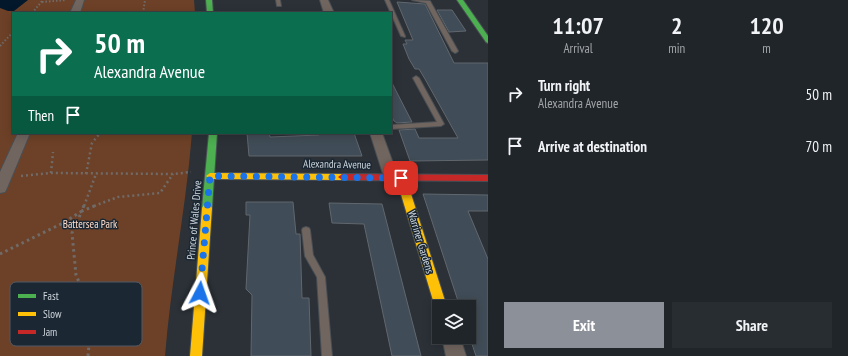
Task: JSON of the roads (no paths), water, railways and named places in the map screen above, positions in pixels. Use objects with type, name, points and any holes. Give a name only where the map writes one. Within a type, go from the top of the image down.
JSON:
[{"type":"main road","points":[[209,0],[210,12]]},
{"type":"main road","points":[[460,0],[488,40]]},
{"type":"main road","name":"Prince of Wales Drive","points":[[196,356],[213,134]]},
{"type":"main road","name":"Alexandra Avenue","points":[[210,176],[488,178]]},
{"type":"main road","name":"Warriner Gardens","points":[[396,177],[439,300]]},
{"type":"street","points":[[75,12],[80,0]]},
{"type":"street","points":[[324,0],[329,12]]},
{"type":"street","points":[[3,183],[24,134]]},
{"type":"street","name":"Warriner Gardens","points":[[376,134],[396,177]]},
{"type":"street","points":[[453,344],[456,356]]},
{"type":"lane","points":[[387,0],[403,36]]},
{"type":"lane","points":[[414,0],[428,2],[454,51]]},
{"type":"lane","points":[[392,127],[441,124],[416,78]]},
{"type":"lane","points":[[306,230],[309,256],[321,278],[327,356]]},
{"type":"water","points":[[0,0],[28,0],[14,11],[8,11],[0,8]]},
{"type":"park label","name":"Battersea Park","points":[[90,224]]}]
